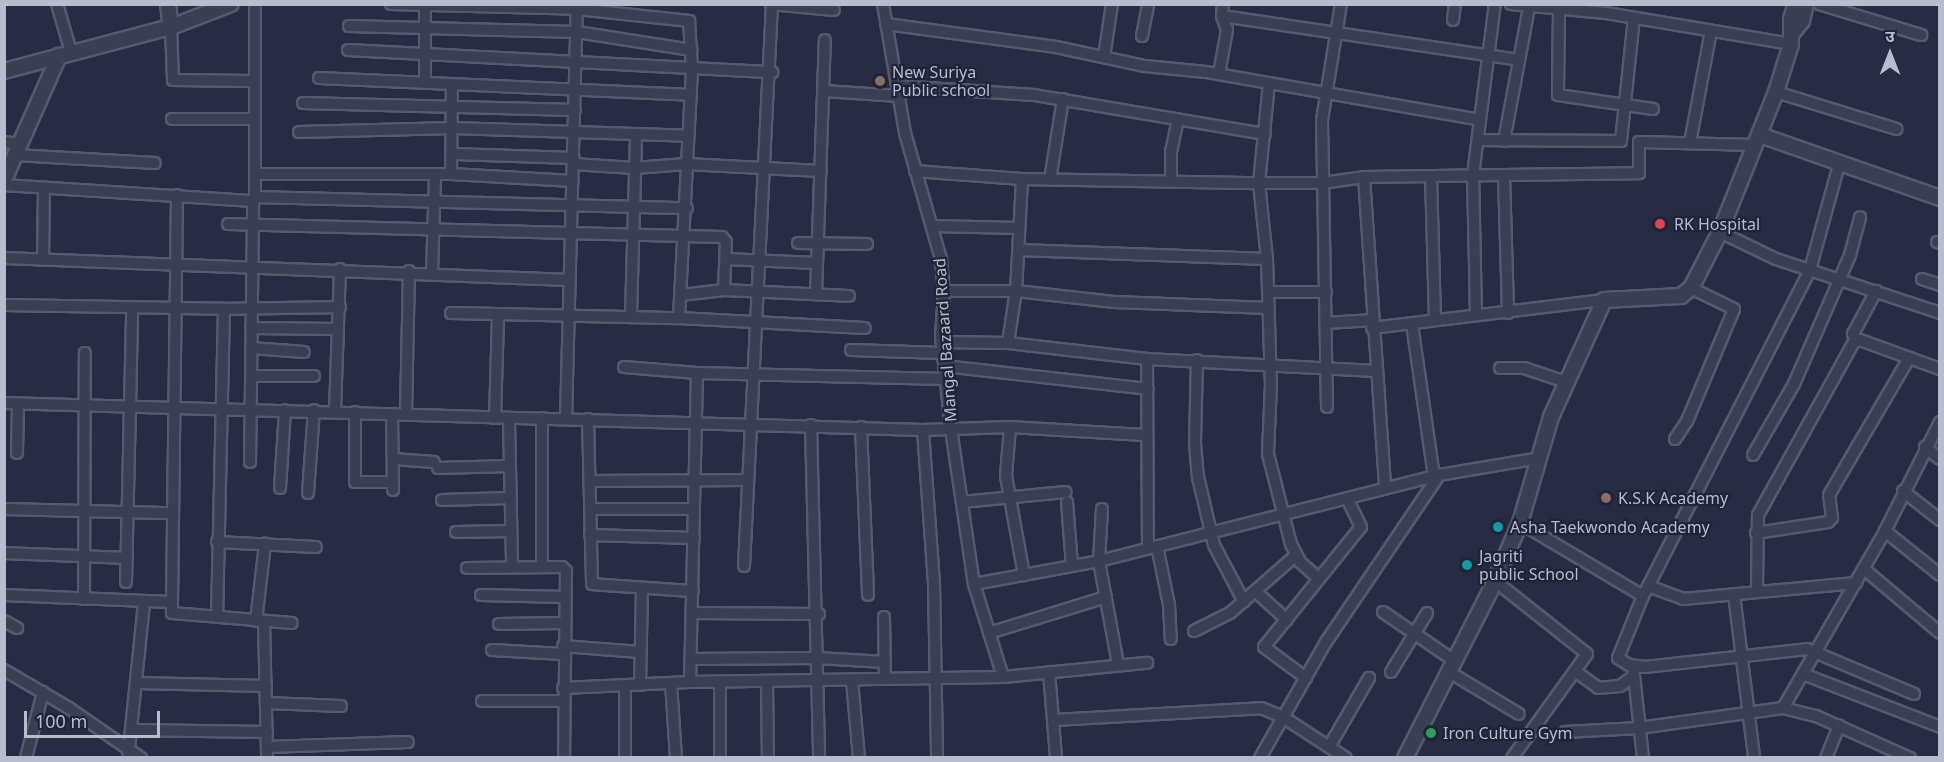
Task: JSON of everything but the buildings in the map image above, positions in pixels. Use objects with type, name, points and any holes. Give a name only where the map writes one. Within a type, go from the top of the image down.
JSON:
[{"type":"street","points":[[4,180],[65,54],[57,4]]},
{"type":"street","points":[[168,4],[173,80],[253,81]]},
{"type":"street","points":[[4,71],[171,27],[231,4]]},
{"type":"street","points":[[250,462],[251,309],[255,266],[253,225],[255,174],[252,119],[255,4]]},
{"type":"street","points":[[391,4],[577,7],[686,19],[692,28],[692,69],[686,164],[686,236],[679,318]]},
{"type":"street","name":"Mangal Bazaard Road","points":[[884,4],[898,91],[915,171],[933,226],[944,291],[942,348],[951,429],[974,584],[1003,677]]},
{"type":"street","points":[[1104,57],[1112,4]]},
{"type":"street","points":[[1142,36],[1148,4]]},
{"type":"street","points":[[1219,74],[1227,30],[1222,16],[1223,4]]},
{"type":"street","points":[[1327,407],[1322,120],[1333,34],[1341,4]]},
{"type":"street","points":[[1453,20],[1455,4]]},
{"type":"street","points":[[1476,315],[1473,175],[1495,4]]},
{"type":"street","points":[[1511,4],[1558,10],[1606,9],[1634,18],[1711,31],[1792,38]]},
{"type":"street","points":[[1792,38],[1791,19],[1796,4]]},
{"type":"street","points":[[1327,323],[1412,324],[1435,318],[1508,313],[1605,300],[1681,296],[1691,288],[1720,232],[1758,140],[1776,92],[1792,38],[1802,21],[1806,4]]},
{"type":"street","points":[[1819,4],[1921,35]]},
{"type":"street","points":[[744,566],[747,480],[772,72],[772,5],[834,10]]},
{"type":"street","points":[[425,83],[424,27],[429,6]]},
{"type":"street","points":[[566,419],[567,317],[577,88],[577,7]]},
{"type":"street","points":[[1504,141],[1529,7]]},
{"type":"street","points":[[1558,10],[1558,95],[1653,109]]},
{"type":"street","points":[[1222,16],[1488,58],[1519,60]]},
{"type":"street","points":[[1621,141],[1634,18]]},
{"type":"street","points":[[886,24],[1046,45],[1145,66],[1219,74],[1480,120]]},
{"type":"street","points":[[349,26],[577,32],[692,50]]},
{"type":"street","points":[[1690,143],[1711,31]]},
{"type":"street","points":[[816,294],[825,40]]},
{"type":"street","points":[[348,50],[424,51],[692,69],[772,72]]},
{"type":"street","points":[[319,78],[577,88],[690,95]]},
{"type":"street","points":[[1269,83],[1259,183],[1267,259],[1269,308],[1268,454],[1281,514],[1296,555],[1318,578]]},
{"type":"street","points":[[452,84],[454,154],[452,174]]},
{"type":"street","points":[[824,91],[898,91],[1063,99],[1265,134]]},
{"type":"street","points":[[1776,92],[1896,129]]},
{"type":"street","points":[[1050,180],[1063,99]]},
{"type":"street","points":[[303,103],[575,110]]},
{"type":"street","points":[[172,119],[252,119]]},
{"type":"street","points":[[1171,181],[1171,152],[1178,120]]},
{"type":"street","points":[[299,132],[453,128],[688,136]]},
{"type":"street","points":[[631,316],[634,236],[631,208],[636,134]]},
{"type":"street","points":[[1478,140],[1690,143],[1758,140],[1840,161],[1940,198]]},
{"type":"street","points":[[4,142],[18,150],[156,163]]},
{"type":"street","points":[[915,171],[1050,180],[1259,183],[1322,183],[1364,177],[1639,173],[1639,142]]},
{"type":"street","points":[[454,154],[573,161],[634,168],[686,164],[821,171]]},
{"type":"street","points":[[1643,758],[1633,671],[1618,657],[1646,591],[1810,270],[1840,161]]},
{"type":"street","points":[[255,174],[452,174],[573,181]]},
{"type":"street","points":[[432,272],[436,202],[435,174]]},
{"type":"street","points":[[1431,176],[1435,318]]},
{"type":"street","points":[[1504,176],[1508,313]]},
{"type":"street","points":[[1364,177],[1372,324],[1385,489]]},
{"type":"street","points":[[1008,343],[1016,291],[1022,179]]},
{"type":"street","points":[[4,185],[254,199],[436,202],[572,208],[687,208]]},
{"type":"street","points":[[43,260],[44,188]]},
{"type":"street","points":[[177,195],[178,310],[171,602],[175,616],[292,623]]},
{"type":"street","points":[[1753,455],[1794,384],[1839,279],[1860,217]]},
{"type":"street","points":[[228,224],[725,238],[724,290]]},
{"type":"street","points":[[933,226],[1019,228]]},
{"type":"street","points":[[1720,232],[1810,270],[1940,313]]},
{"type":"street","points":[[798,243],[867,244]]},
{"type":"street","points":[[1018,250],[1267,259]]},
{"type":"street","points":[[4,258],[178,262],[569,280]]},
{"type":"street","points":[[726,259],[817,263]]},
{"type":"street","points":[[335,411],[340,307],[339,269]]},
{"type":"street","points":[[406,414],[408,271]]},
{"type":"street","points":[[1922,279],[1940,285]]},
{"type":"street","points":[[1675,439],[1687,421],[1734,309],[1691,288]]},
{"type":"street","points":[[681,295],[724,290],[849,296]]},
{"type":"street","points":[[944,291],[1016,291],[1114,302],[1269,308]]},
{"type":"street","points":[[1876,291],[1853,334],[1856,340],[1940,369]]},
{"type":"street","points":[[1268,292],[1326,292]]},
{"type":"street","points":[[1405,758],[1454,668],[1520,524],[1539,458],[1566,382],[1605,300]]},
{"type":"street","points":[[4,305],[178,310],[340,307]]},
{"type":"street","points":[[126,582],[132,309]]},
{"type":"street","points":[[217,617],[224,309]]},
{"type":"street","points":[[451,314],[631,316],[865,328]]},
{"type":"street","points":[[495,418],[498,316]]},
{"type":"street","points":[[1260,758],[1306,678],[1437,475],[1412,324]]},
{"type":"street","points":[[251,328],[338,329]]},
{"type":"street","points":[[1757,592],[1758,515],[1856,340]]},
{"type":"street","points":[[851,350],[942,348],[1008,343],[1147,360],[1197,360],[1376,371]]},
{"type":"street","points":[[251,348],[304,352]]},
{"type":"street","points":[[84,599],[85,352]]},
{"type":"street","points":[[1756,533],[1828,522],[1832,518],[1829,495],[1909,358]]},
{"type":"street","points":[[1147,360],[1148,389],[1144,435],[1152,547],[1169,605],[1171,639]]},
{"type":"street","points":[[1197,360],[1195,444],[1211,534],[1244,602]]},
{"type":"street","points":[[944,366],[1148,389]]},
{"type":"street","points":[[624,367],[697,374],[946,379]]},
{"type":"street","points":[[1500,368],[1524,368],[1566,382]]},
{"type":"street","points":[[690,682],[697,374]]},
{"type":"street","points":[[251,376],[314,376]]},
{"type":"street","points":[[4,404],[314,410],[495,418],[751,423],[923,430],[1010,427],[1144,435]]},
{"type":"street","points":[[17,453],[18,404]]},
{"type":"street","points":[[280,488],[285,410]]},
{"type":"street","points":[[308,493],[314,410]]},
{"type":"street","points":[[355,412],[355,482],[393,486],[392,414]]},
{"type":"street","points":[[508,418],[512,566]]},
{"type":"street","points":[[542,418],[542,566]]},
{"type":"street","points":[[588,419],[592,584],[693,591]]},
{"type":"street","points":[[1783,708],[1817,653],[1885,531],[1925,447],[1940,422]]},
{"type":"street","points":[[811,425],[819,614],[817,658],[819,758]]},
{"type":"street","points":[[861,427],[868,595]]},
{"type":"street","points":[[1010,427],[1006,476],[1024,575]]},
{"type":"street","points":[[923,430],[936,679],[937,758]]},
{"type":"street","points":[[1925,447],[1940,459]]},
{"type":"street","points":[[974,584],[1099,561],[1437,475],[1539,458]]},
{"type":"street","points":[[393,459],[436,465],[509,466]]},
{"type":"street","points":[[591,481],[747,480]]},
{"type":"street","points":[[1903,491],[1940,519]]},
{"type":"street","points":[[962,502],[1009,496],[1067,497],[1072,566]]},
{"type":"street","points":[[442,500],[509,498]]},
{"type":"street","points":[[1306,678],[1264,647],[1361,527],[1347,498]]},
{"type":"street","points":[[591,508],[694,508]]},
{"type":"street","points":[[4,509],[173,513]]},
{"type":"street","points":[[1102,509],[1099,561],[1118,665]]},
{"type":"street","points":[[1520,524],[1646,591],[1677,598],[1856,583]]},
{"type":"street","points":[[456,532],[511,531]]},
{"type":"street","points":[[1885,531],[1940,575]]},
{"type":"street","points":[[590,536],[694,538]]},
{"type":"street","points":[[218,542],[316,547]]},
{"type":"street","points":[[265,544],[260,622],[267,703],[267,752],[408,742]]},
{"type":"street","points":[[4,554],[127,558]]},
{"type":"street","points":[[1194,631],[1244,602],[1296,555]]},
{"type":"street","points":[[467,567],[565,568],[564,758]]},
{"type":"street","points":[[1864,569],[1940,633]]},
{"type":"street","points":[[1495,581],[1584,651],[1587,656],[1512,758]]},
{"type":"street","points":[[640,685],[642,589]]},
{"type":"street","points":[[1256,591],[1287,620]]},
{"type":"street","points":[[1734,594],[1754,758]]},
{"type":"street","points":[[4,595],[171,602]]},
{"type":"street","points":[[481,595],[566,597]]},
{"type":"street","points":[[989,633],[1106,597]]},
{"type":"street","points":[[129,753],[138,683],[144,602]]},
{"type":"street","points":[[1383,612],[1413,633],[1454,668],[1519,714]]},
{"type":"street","points":[[693,613],[819,614]]},
{"type":"street","points":[[1391,672],[1427,613]]},
{"type":"street","points":[[884,617],[885,679]]},
{"type":"street","points":[[4,621],[17,628]]},
{"type":"street","points":[[499,624],[564,623]]},
{"type":"street","points":[[1575,671],[1598,688],[1620,686],[1633,671],[1802,649],[1817,653],[1914,694]]},
{"type":"street","points":[[492,651],[639,652]]},
{"type":"street","points":[[690,659],[817,658],[885,662]]},
{"type":"street","points":[[563,688],[690,682],[1003,677],[1147,663]]},
{"type":"street","points":[[4,670],[43,692],[129,753],[141,758]]},
{"type":"street","points":[[1049,672],[1056,758]]},
{"type":"street","points":[[1803,674],[1940,727]]},
{"type":"street","points":[[1329,747],[1369,678]]},
{"type":"street","points":[[852,680],[859,758]]},
{"type":"street","points":[[767,681],[768,758]]},
{"type":"street","points":[[720,682],[720,758]]},
{"type":"street","points":[[138,683],[266,686]]},
{"type":"street","points":[[671,683],[676,758]]},
{"type":"street","points":[[625,686],[625,758]]},
{"type":"street","points":[[26,758],[43,692]]},
{"type":"street","points":[[482,701],[563,701]]},
{"type":"street","points":[[267,703],[341,706]]},
{"type":"street","points":[[1054,720],[1257,708],[1283,717],[1346,758]]},
{"type":"street","points":[[1565,732],[1639,728],[1748,711],[1783,708],[1839,726],[1910,758]]},
{"type":"street","points":[[1839,726],[1827,755],[1840,758]]},
{"type":"street","points":[[133,730],[267,732]]},
{"type":"place","name":"New Suriya Public school","points":[[880,81]]},
{"type":"place","name":"RK Hospital","points":[[1660,224]]},
{"type":"place","name":"K.S.K Academy","points":[[1606,498]]},
{"type":"place","name":"Asha Taekwondo Academy","points":[[1498,527]]},
{"type":"place","name":"Jagriti public School","points":[[1467,565]]},
{"type":"place","name":"Iron Culture Gym","points":[[1431,733]]}]
